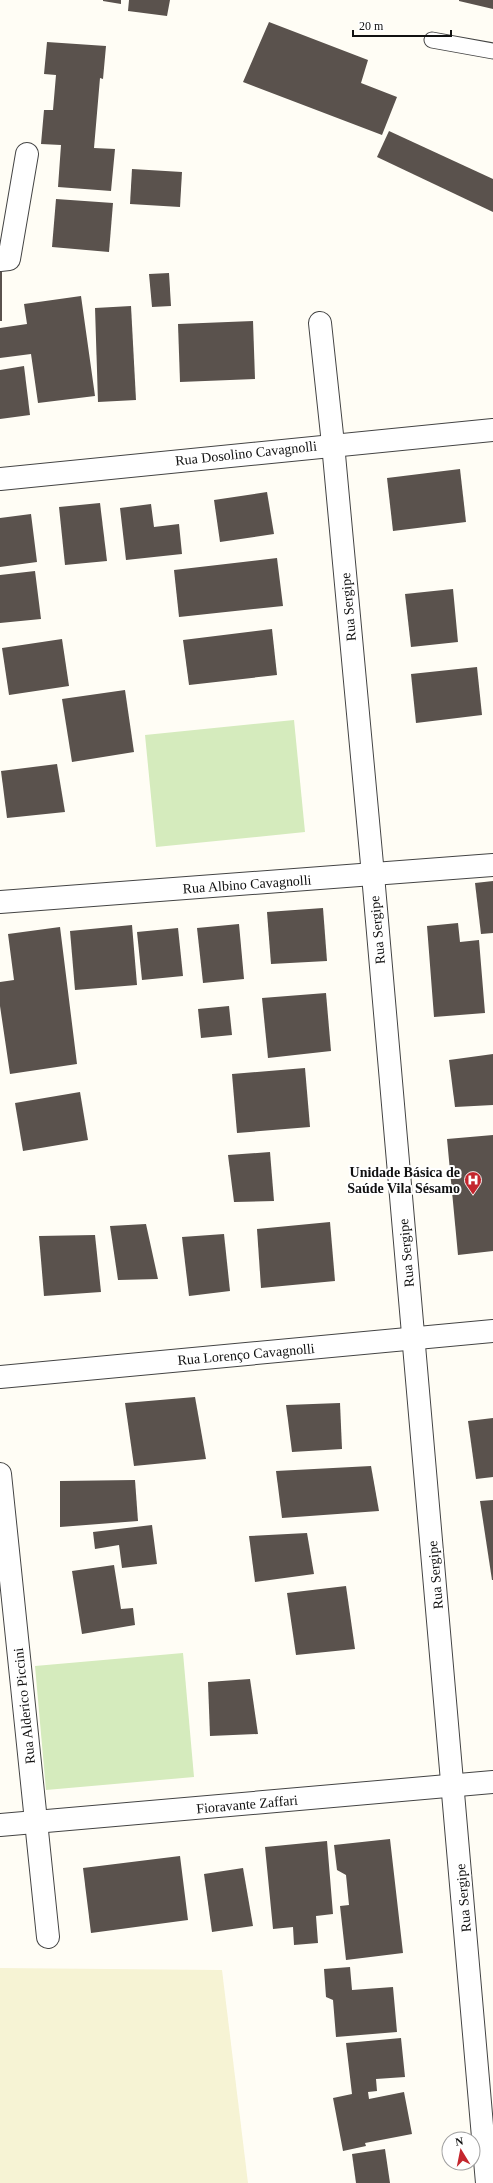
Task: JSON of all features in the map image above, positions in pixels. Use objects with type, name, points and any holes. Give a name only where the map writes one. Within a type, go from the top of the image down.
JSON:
[{"type":"street","points":[[0,260],[9,259],[27,154]]},
{"type":"street","name":"Rua Sergipe","points":[[320,323],[333,444],[373,875],[454,1785],[487,2183]]},
{"type":"street","name":"Rua Dosolino Cavagnolli","points":[[0,478],[333,444],[493,430]]},
{"type":"street","name":"Rua Albino Cavagnolli","points":[[0,902],[493,866]]},
{"type":"street","name":"Rua Lorenço Cavagnolli","points":[[0,1377],[493,1331]]},
{"type":"street","name":"Rua Alderico Piccini","points":[[0,1474],[48,1937]]},
{"type":"street","name":"Fioravante Zaffari","points":[[0,1825],[493,1782]]},
{"type":"lane","points":[[432,40],[493,51]]},
{"type":"shaded area","points":[[0,1968],[222,1970],[248,2183],[0,2183]]},
{"type":"green space","points":[[294,720],[305,832],[156,847],[145,735]]},
{"type":"green space","points":[[183,1653],[194,1777],[46,1790],[35,1666]]},
{"type":"building","points":[[121,0],[121,4],[103,1]]},
{"type":"building","points":[[129,0],[170,0],[167,16],[128,11]]},
{"type":"building","points":[[493,0],[493,9],[459,1]]},
{"type":"building","points":[[269,22],[368,60],[361,83],[397,97],[382,135],[243,82]]},
{"type":"building","points":[[47,42],[106,46],[103,79],[100,78],[94,148],[115,149],[111,191],[58,187],[61,145],[41,144],[44,110],[53,110],[56,75],[44,74]]},
{"type":"building","points":[[389,131],[493,179],[493,212],[377,157]]},
{"type":"building","points":[[132,169],[182,172],[180,207],[130,204]]},
{"type":"building","points":[[56,199],[113,203],[109,252],[52,247]]},
{"type":"building","points":[[0,272],[2,272],[2,321],[0,321]]},
{"type":"building","points":[[169,273],[171,306],[152,307],[149,274]]},
{"type":"building","points":[[81,296],[95,396],[38,403],[31,354],[0,358],[0,328],[27,324],[24,304]]},
{"type":"building","points":[[131,306],[136,400],[98,402],[95,308]]},
{"type":"building","points":[[253,321],[255,379],[180,382],[178,324]]},
{"type":"building","points":[[24,366],[30,415],[0,419],[0,370]]},
{"type":"building","points":[[460,469],[466,522],[393,531],[387,478]]},
{"type":"building","points":[[267,492],[274,534],[220,542],[214,500]]},
{"type":"building","points":[[100,503],[107,561],[65,565],[59,507]]},
{"type":"building","points":[[151,504],[154,527],[179,524],[182,554],[126,560],[120,508]]},
{"type":"building","points":[[31,514],[37,562],[0,567],[0,518]]},
{"type":"building","points":[[277,558],[283,606],[179,617],[174,570]]},
{"type":"building","points":[[35,571],[41,619],[0,623],[0,575]]},
{"type":"building","points":[[453,589],[458,642],[411,647],[405,594]]},
{"type":"building","points":[[272,629],[277,675],[189,685],[183,640]]},
{"type":"building","points":[[62,639],[69,686],[9,695],[2,648]]},
{"type":"building","points":[[477,667],[482,715],[416,723],[411,674]]},
{"type":"building","points":[[125,690],[134,752],[72,762],[62,699]]},
{"type":"building","points":[[57,764],[65,812],[7,818],[1,771]]},
{"type":"building","points":[[493,881],[493,933],[481,934],[475,883]]},
{"type":"building","points":[[323,908],[327,961],[271,964],[267,912]]},
{"type":"building","points":[[458,923],[460,942],[479,940],[485,1013],[434,1017],[427,926]]},
{"type":"building","points":[[239,924],[244,979],[203,983],[197,928]]},
{"type":"building","points":[[132,925],[137,985],[75,990],[70,931]]},
{"type":"building","points":[[60,927],[77,1064],[10,1074],[0,1006],[0,982],[14,980],[8,934]]},
{"type":"building","points":[[178,928],[183,976],[142,980],[137,932]]},
{"type":"building","points":[[326,993],[331,1051],[268,1058],[262,998]]},
{"type":"building","points":[[229,1006],[232,1035],[201,1038],[198,1009]]},
{"type":"building","points":[[493,1054],[493,1105],[455,1107],[449,1060]]},
{"type":"building","points":[[305,1068],[310,1127],[237,1133],[232,1074]]},
{"type":"building","points":[[80,1092],[88,1140],[23,1151],[15,1103]]},
{"type":"building","name":"Unidade Básica de Saúde Vila Sésamo","points":[[493,1135],[493,1251],[458,1255],[447,1139]]},
{"type":"building","points":[[270,1152],[274,1201],[234,1202],[228,1155]]},
{"type":"building","points":[[330,1222],[335,1281],[261,1288],[257,1229]]},
{"type":"building","points":[[146,1224],[158,1279],[118,1280],[110,1226]]},
{"type":"building","points":[[224,1234],[230,1291],[189,1296],[182,1237]]},
{"type":"building","points":[[95,1235],[101,1292],[44,1296],[39,1236]]},
{"type":"building","points":[[195,1397],[206,1459],[134,1466],[125,1403]]},
{"type":"building","points":[[340,1403],[342,1449],[292,1452],[286,1405]]},
{"type":"building","points":[[493,1418],[493,1477],[476,1479],[468,1421]]},
{"type":"building","points":[[371,1466],[379,1511],[282,1518],[276,1471]]},
{"type":"building","points":[[135,1480],[138,1521],[60,1527],[60,1481]]},
{"type":"building","points":[[493,1500],[493,1580],[492,1580],[480,1501]]},
{"type":"building","points":[[152,1525],[157,1564],[122,1568],[119,1545],[95,1549],[93,1532]]},
{"type":"building","points":[[307,1533],[314,1574],[255,1582],[249,1536]]},
{"type":"building","points":[[114,1565],[121,1609],[133,1608],[135,1625],[82,1634],[72,1571]]},
{"type":"building","points":[[346,1586],[355,1649],[296,1655],[287,1593]]},
{"type":"building","points":[[250,1679],[258,1734],[210,1736],[208,1682]]},
{"type":"building","points":[[390,1839],[403,1953],[346,1960],[340,1906],[349,1905],[346,1875],[337,1870],[334,1845]]},
{"type":"building","points":[[327,1841],[333,1914],[316,1916],[318,1943],[294,1945],[293,1927],[273,1929],[265,1847]]},
{"type":"building","points":[[180,1856],[188,1920],[91,1933],[83,1868]]},
{"type":"building","points":[[243,1868],[253,1926],[212,1932],[204,1874]]},
{"type":"building","points":[[350,1967],[352,1990],[393,1987],[397,2032],[336,2037],[333,2000],[326,1997],[324,1969]]},
{"type":"building","points":[[401,2038],[405,2077],[376,2079],[377,2091],[368,2092],[369,2099],[404,2092],[412,2134],[365,2143],[366,2146],[343,2151],[333,2098],[352,2094],[346,2043]]},
{"type":"building","points":[[385,2149],[390,2183],[356,2183],[352,2154]]},
{"type":"place","name":"Unidade Básica de Saúde Vila Sésamo","points":[[473,1195]]}]
